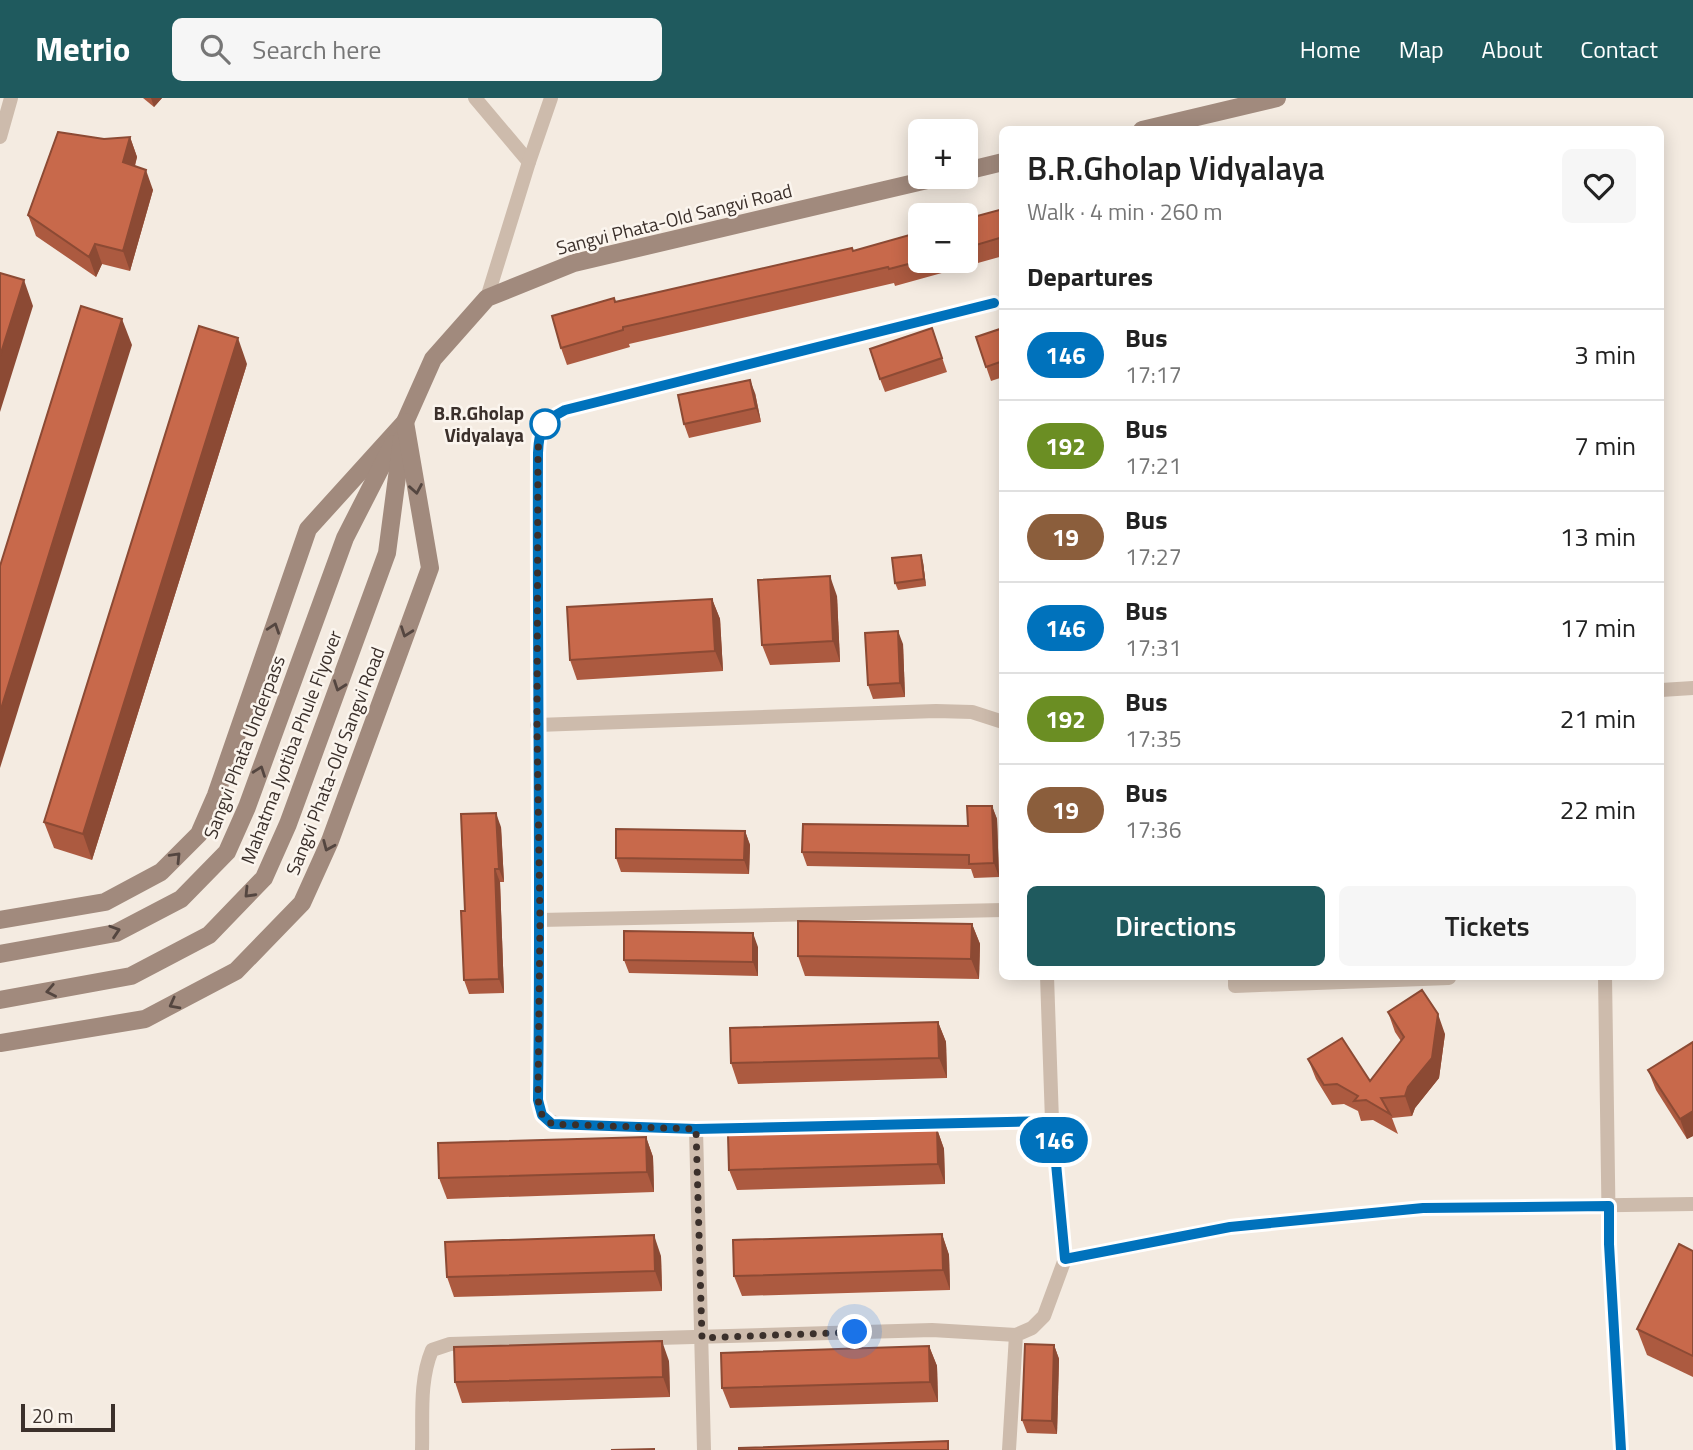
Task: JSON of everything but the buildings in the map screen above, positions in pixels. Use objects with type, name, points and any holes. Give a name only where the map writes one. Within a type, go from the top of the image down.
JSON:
[{"type":"main road","points":[[1159,126],[1277,98]]},
{"type":"main road","points":[[978,168],[999,163]]},
{"type":"main road","name":"Sangvi Phata-Old Sangvi Road","points":[[0,920],[105,902],[161,872],[199,834],[216,795],[308,529],[405,422],[433,359],[487,298],[574,262],[908,184]]},
{"type":"main road","name":"Sangvi Phata-Old Sangvi Road","points":[[0,1043],[145,1019],[236,971],[302,903],[330,841],[430,568],[405,422]]},
{"type":"main road","name":"Mahatma Jyotiba Phule Flyover","points":[[0,1000],[131,976],[209,935],[264,878],[288,824],[387,553],[405,422]]},
{"type":"main road","name":"Sangvi Phata Underpass","points":[[0,954],[116,933],[181,899],[227,852],[247,807],[345,538],[405,422]]},
{"type":"lane","points":[[0,137],[11,98]]},
{"type":"lane","points":[[475,98],[529,162]]},
{"type":"lane","points":[[487,298],[551,98]]},
{"type":"lane","points":[[994,303],[565,410],[548,418],[538,444],[538,1100],[542,1115],[552,1124],[696,1129],[1052,1121]]},
{"type":"lane","points":[[1664,690],[1693,688]]},
{"type":"lane","points":[[537,725],[936,711],[972,712],[999,721]]},
{"type":"lane","points":[[540,920],[999,910]]},
{"type":"lane","points":[[422,1450],[424,1380],[432,1350],[450,1344],[932,1330],[1016,1335],[1032,1328],[1044,1316],[1065,1259],[1052,1121],[1047,980]]},
{"type":"lane","points":[[1235,980],[1235,986],[1334,980]]},
{"type":"lane","points":[[1605,980],[1609,1244],[1621,1450]]},
{"type":"lane","points":[[696,1129],[704,1450]]},
{"type":"lane","points":[[1065,1259],[1230,1227],[1409,1209],[1693,1204]]},
{"type":"lane","points":[[1009,1450],[1016,1335]]},
{"type":"bus line","name":"146","points":[[994,303],[565,410],[548,418],[539,436],[538,453],[538,1100],[542,1115],[552,1124],[696,1129],[1052,1121],[1065,1259],[1230,1227],[1423,1208],[1609,1206],[1621,1450]]},
{"type":"place","name":"B.R.Gholap Vidyalaya","points":[[545,424]]},
{"type":"route","points":[[545,424],[548,418],[539,436],[538,481],[538,1100],[542,1115],[552,1124],[696,1129],[702,1338],[855,1332]]}]
